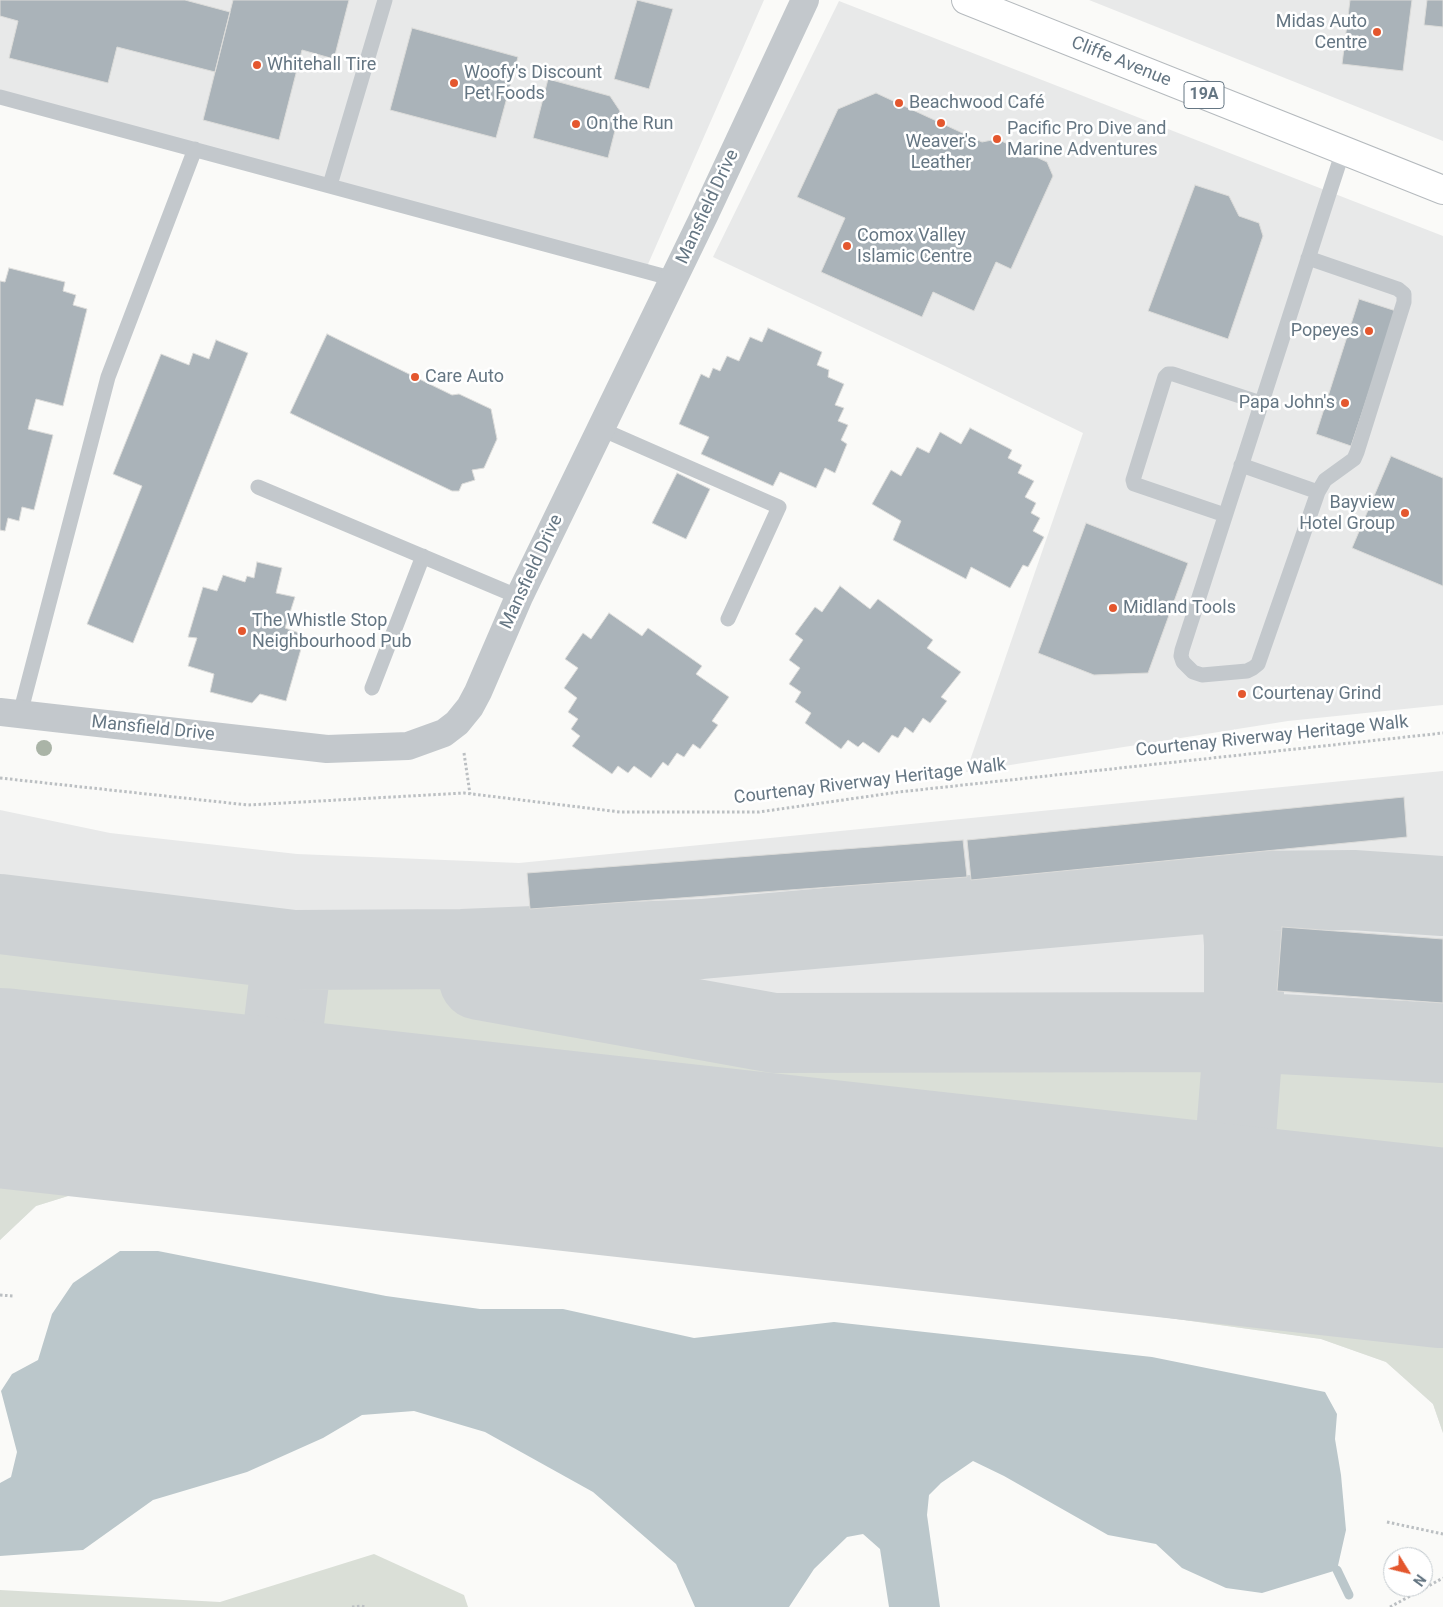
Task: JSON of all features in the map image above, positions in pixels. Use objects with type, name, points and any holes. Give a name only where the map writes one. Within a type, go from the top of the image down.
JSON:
[{"type":"main road","name":"Cliffe Avenue","points":[[966,0],[1443,190]]},
{"type":"street","name":"Mansfield Drive","points":[[10,713],[327,749],[408,746],[444,734],[457,723],[470,707],[519,597],[674,279],[805,0]]},
{"type":"lane","points":[[330,185],[385,0]]},
{"type":"lane","points":[[0,96],[674,279]]},
{"type":"lane","points":[[10,713],[108,378],[195,149]]},
{"type":"lane","points":[[1308,258],[1398,288],[1404,294],[1404,302],[1358,452],[1354,460],[1325,480],[1318,492],[1258,664],[1247,670],[1202,676],[1193,672],[1183,662],[1182,650],[1261,403],[1308,258],[1343,151]]},
{"type":"lane","points":[[1225,515],[1134,484],[1133,480],[1165,377],[1168,374],[1173,374],[1261,403]]},
{"type":"lane","points":[[601,429],[779,507],[728,619]]},
{"type":"lane","points":[[1241,465],[1318,492]]},
{"type":"lane","points":[[258,487],[519,597]]},
{"type":"lane","points":[[372,688],[423,556]]},
{"type":"path","name":"Courtenay Riverway Heritage Walk","points":[[0,778],[248,805],[470,794],[620,812],[759,812],[899,792],[1443,733]]},
{"type":"path","points":[[464,753],[470,794]]},
{"type":"path","points":[[0,1295],[13,1296]]},
{"type":"path","points":[[1387,1522],[1443,1534]]},
{"type":"path","points":[[1390,1607],[1443,1578]]},
{"type":"path","points":[[352,1607],[366,1607]]},
{"type":"shaded area","points":[[0,0],[764,0],[645,271],[0,97]]},
{"type":"shaded area","points":[[1089,0],[1443,0],[1443,141]]},
{"type":"shaded area","points":[[839,1],[1443,236],[1443,705],[1288,721],[966,772],[1083,433],[713,257]]},
{"type":"shaded area","points":[[1443,771],[1443,1433],[1433,1404],[1386,1362],[1321,1339],[1039,1300],[81,1192],[36,1206],[0,1240],[0,810],[110,833],[297,854],[519,863]]},
{"type":"shaded area","points":[[0,923],[262,953],[279,962],[284,972],[273,1059],[255,1077],[244,1077],[96,1055],[0,1044]]},
{"type":"shaded area","points":[[337,963],[779,1046],[1226,1047],[1220,1172],[1213,1183],[1202,1184],[318,1086],[300,1071],[300,1026],[303,1002],[308,978],[313,967]]},
{"type":"shaded area","points":[[1273,1041],[1443,1052],[1443,1209],[1270,1191],[1256,1186],[1248,1178],[1254,1058],[1261,1048]]},
{"type":"shaded area","points":[[0,1127],[280,1157],[1443,1291],[1443,1433],[1433,1404],[1386,1362],[1321,1339],[1039,1300],[81,1192],[36,1206],[0,1240]]},
{"type":"shaded area","points":[[120,1251],[158,1251],[386,1296],[480,1309],[563,1309],[694,1338],[834,1322],[1152,1357],[1325,1392],[1337,1414],[1335,1439],[1341,1475],[1346,1530],[1337,1570],[1262,1593],[1226,1588],[1182,1568],[1156,1544],[1108,1535],[1004,1476],[973,1461],[941,1483],[929,1495],[927,1515],[940,1607],[889,1607],[880,1549],[863,1534],[847,1537],[814,1569],[789,1607],[695,1607],[676,1564],[593,1492],[485,1432],[414,1411],[362,1415],[323,1438],[247,1472],[153,1500],[83,1550],[0,1556],[0,1483],[11,1477],[17,1452],[1,1391],[12,1374],[38,1360],[52,1314],[73,1283]]},
{"type":"shaded area","points":[[374,1554],[464,1595],[468,1607],[0,1607],[0,1590],[220,1602]]},
{"type":"building","points":[[0,0],[185,0],[230,12],[215,72],[117,47],[108,83],[9,58],[18,21],[0,16]]},
{"type":"building","name":"Whitehall Tire","points":[[233,0],[349,0],[334,59],[302,50],[279,140],[203,120]]},
{"type":"building","points":[[637,0],[673,9],[649,89],[614,79]]},
{"type":"building","name":"Midas Auto Centre","points":[[1350,0],[1412,0],[1403,71],[1342,64]]},
{"type":"building","points":[[1427,0],[1443,0],[1443,27],[1424,25]]},
{"type":"building","name":"Woofy's Discount Pet Foods","points":[[412,28],[518,57],[496,138],[390,110]]},
{"type":"building","name":"On the Run","points":[[548,79],[610,96],[620,111],[608,158],[533,138]]},
{"type":"building","points":[[876,93],[982,142],[997,139],[1047,162],[1053,176],[1011,269],[996,262],[974,311],[933,292],[922,317],[821,272],[845,218],[797,197],[838,109]]},
{"type":"building","points":[[1195,185],[1229,196],[1239,216],[1259,223],[1263,236],[1228,339],[1148,311]]},
{"type":"building","points":[[9,268],[65,282],[63,291],[76,295],[73,305],[87,309],[63,406],[36,399],[28,429],[53,435],[34,510],[22,507],[19,521],[8,518],[5,531],[0,530],[0,281],[5,282]]},
{"type":"building","points":[[1359,299],[1396,311],[1351,446],[1316,434]]},
{"type":"building","points":[[768,328],[822,352],[817,365],[829,370],[828,377],[844,384],[835,405],[844,408],[838,421],[848,425],[841,440],[847,444],[835,473],[825,468],[816,488],[780,472],[773,486],[701,454],[709,437],[679,424],[701,374],[709,378],[713,368],[720,371],[727,356],[739,361],[750,337],[762,342]]},
{"type":"building","points":[[327,334],[452,395],[459,394],[491,409],[497,439],[484,468],[472,470],[475,480],[462,484],[459,491],[452,491],[290,413]]},
{"type":"building","points":[[216,340],[248,353],[133,643],[87,624],[142,486],[113,474],[161,354],[189,365],[193,353],[209,359]]},
{"type":"building","points":[[970,428],[1012,450],[1008,458],[1022,465],[1018,473],[1034,481],[1025,497],[1036,503],[1031,513],[1040,518],[1033,531],[1044,537],[1028,567],[1023,565],[1010,588],[971,567],[966,579],[893,540],[901,521],[872,504],[891,470],[901,476],[917,447],[929,453],[940,432],[961,444]]},
{"type":"building","name":"Bayview Hotel Group","points":[[1391,456],[1443,478],[1443,586],[1352,548]]},
{"type":"building","points":[[677,473],[710,489],[686,539],[652,523]]},
{"type":"building","name":"Midland Tools","points":[[1086,523],[1188,563],[1148,673],[1094,675],[1038,653]]},
{"type":"building","name":"The Whistle Stop Neighbourhood Pub","points":[[257,562],[282,568],[276,593],[295,597],[285,628],[305,635],[286,701],[260,694],[252,703],[210,692],[214,674],[188,666],[197,638],[188,637],[203,587],[217,591],[223,575],[245,582],[247,576],[254,578]]},
{"type":"building","points":[[840,586],[870,609],[878,599],[933,640],[927,648],[961,672],[941,697],[947,701],[930,723],[923,718],[913,733],[905,727],[898,738],[892,735],[879,753],[863,742],[858,747],[848,740],[841,749],[805,723],[811,713],[795,702],[801,692],[789,684],[800,668],[789,660],[803,640],[795,634],[815,607],[822,612]]},
{"type":"building","points":[[609,613],[642,636],[648,628],[702,666],[696,674],[729,697],[712,721],[718,725],[700,749],[693,744],[684,757],[677,753],[668,766],[663,762],[651,778],[634,766],[628,773],[618,766],[612,774],[572,746],[580,736],[571,729],[578,719],[568,712],[577,698],[564,688],[578,668],[565,659],[583,633],[591,639]]},
{"type":"building","points":[[1404,797],[1407,837],[971,880],[967,840]]},
{"type":"building","points":[[963,840],[967,877],[530,909],[527,873]]},
{"type":"building","points":[[1282,927],[1443,939],[1443,1003],[1277,991]]},
{"type":"waterway","points":[[1337,1570],[1349,1595]]},
{"type":"taxiway","points":[[0,914],[293,950],[462,949],[702,939],[1240,891],[1353,890],[1443,896]]},
{"type":"taxiway","points":[[1229,1224],[1244,1032],[1244,944],[1240,891]]},
{"type":"taxiway","points":[[272,1118],[293,950]]},
{"type":"taxiway","points":[[479,980],[774,1033],[1244,1032],[1443,1043]]},
{"type":"runway","points":[[0,1088],[1443,1248]]},
{"type":"place","name":"Midas Auto Centre","points":[[1377,32]]},
{"type":"place","name":"Whitehall Tire","points":[[257,65]]},
{"type":"place","name":"Woofy's Discount Pet Foods","points":[[454,83]]},
{"type":"place","name":"Beachwood Café","points":[[899,103]]},
{"type":"place","name":"Weaver's Leather","points":[[941,123]]},
{"type":"place","name":"On the Run","points":[[576,124]]},
{"type":"place","name":"Pacific Pro Dive and Marine Adventures","points":[[997,139]]},
{"type":"place","name":"Comox Valley Islamic Centre","points":[[847,246]]},
{"type":"place","name":"Popeyes","points":[[1369,331]]},
{"type":"place","name":"Care Auto","points":[[415,377]]},
{"type":"place","name":"Papa John's","points":[[1345,403]]},
{"type":"place","name":"Bayview Hotel Group","points":[[1405,513]]},
{"type":"place","name":"Midland Tools","points":[[1113,608]]},
{"type":"place","name":"The Whistle Stop Neighbourhood Pub","points":[[242,631]]},
{"type":"place","name":"Courtenay Grind","points":[[1242,694]]}]
